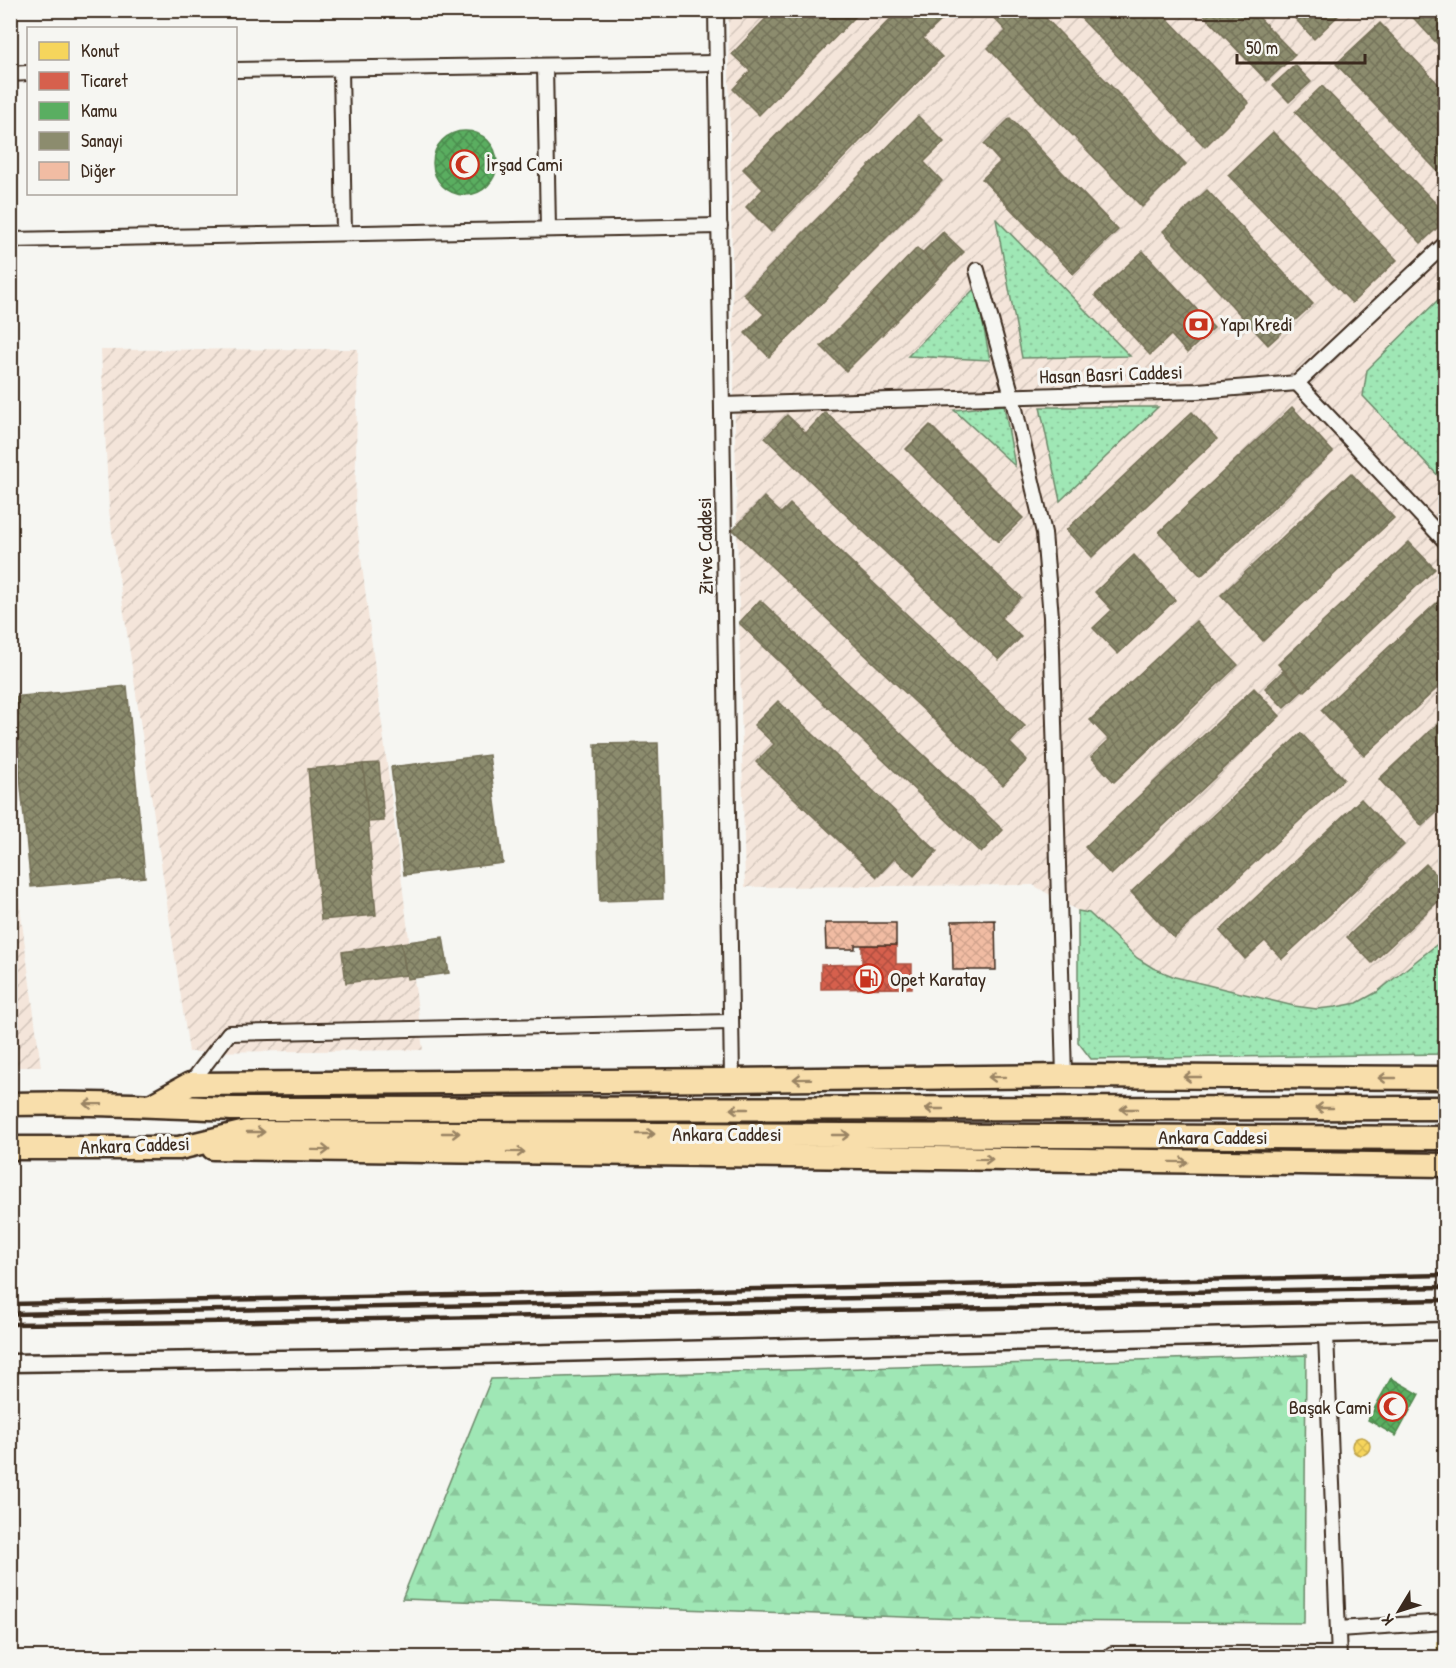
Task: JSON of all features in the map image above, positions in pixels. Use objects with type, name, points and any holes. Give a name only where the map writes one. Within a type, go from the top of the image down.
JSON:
[{"type":"highway","points":[[152,1105],[190,1083],[1064,1076],[1446,1078]]},
{"type":"highway","name":"Ankara Caddesi","points":[[10,1104],[152,1105],[231,1109],[1446,1108]]},
{"type":"highway","name":"Ankara Caddesi","points":[[10,1148],[179,1148],[246,1132],[1446,1138]]},
{"type":"highway","points":[[179,1148],[1446,1165]]},
{"type":"street","name":"Zirve Caddesi","points":[[716,10],[732,1080]]},
{"type":"street","points":[[237,70],[717,63]]},
{"type":"street","points":[[545,66],[548,229]]},
{"type":"street","points":[[341,69],[344,233]]},
{"type":"street","points":[[10,74],[27,73]]},
{"type":"street","points":[[10,240],[720,226]]},
{"type":"street","points":[[1446,243],[1297,383],[1446,542]]},
{"type":"street","points":[[977,270],[1012,396],[1044,533],[1051,617],[1064,1076]]},
{"type":"street","name":"Hasan Basri Caddesi","points":[[722,405],[1189,391],[1297,383]]},
{"type":"street","points":[[190,1083],[229,1033],[731,1022]]},
{"type":"street","points":[[10,1363],[353,1358],[1446,1331]]},
{"type":"street","points":[[1112,1654],[1339,1656],[1326,1334]]},
{"type":"street","points":[[1338,1629],[1446,1622]]},
{"type":"shaded area","points":[[728,11],[1445,11],[1445,938],[1377,992],[1357,1003],[1317,1009],[1294,1006],[1175,977],[1137,958],[1089,913],[1078,911],[1033,885],[745,887]]},
{"type":"shaded area","points":[[358,349],[355,510],[423,1050],[189,1052],[109,511],[101,350]]},
{"type":"shaded area","points":[[11,840],[41,1067],[11,1067]]},
{"type":"green space","points":[[996,219],[1130,356],[1022,358]]},
{"type":"green space","points":[[976,287],[990,360],[908,356]]},
{"type":"green space","points":[[1445,293],[1445,483],[1363,396],[1367,370]]},
{"type":"green space","points":[[1004,405],[1015,466],[954,410]]},
{"type":"green space","points":[[1040,407],[1158,407],[1060,501]]},
{"type":"green space","points":[[1078,911],[1089,913],[1137,958],[1153,968],[1175,977],[1294,1006],[1317,1009],[1357,1003],[1377,992],[1445,938],[1445,1054],[1091,1059],[1078,1042]]},
{"type":"green space","points":[[1306,1355],[1304,1623],[1016,1621],[402,1599],[491,1379]]},
{"type":"building: Konut","points":[[1357,1437],[1365,1437],[1370,1442],[1368,1453],[1357,1455],[1352,1450],[1352,1442]]},
{"type":"building: Konut","points":[[1446,1641],[1446,1658],[1438,1658],[1437,1642]]},
{"type":"building: Ticaret","points":[[862,945],[896,945],[896,964],[912,964],[912,988],[821,989],[821,965],[862,964]]},
{"type":"building: Kamu","name":"İrşad Cami","points":[[459,131],[471,131],[488,140],[495,151],[497,163],[495,175],[488,186],[471,195],[459,195],[447,190],[438,181],[433,169],[433,157],[438,145],[447,136]]},
{"type":"building: Kamu","name":"Başak Cami","points":[[1391,1378],[1419,1394],[1396,1436],[1368,1420]]},
{"type":"building: Sanayi","points":[[774,10],[862,10],[759,115],[733,89],[750,71],[732,54]]},
{"type":"building: Sanayi","points":[[899,10],[934,10],[943,19],[923,38],[942,57],[771,232],[746,207],[763,189],[743,169]]},
{"type":"building: Sanayi","points":[[991,10],[1038,10],[1186,164],[1142,207],[988,48],[1006,31],[989,13]]},
{"type":"building: Sanayi","points":[[1073,10],[1159,10],[1249,103],[1205,147]]},
{"type":"building: Sanayi","points":[[1199,10],[1252,10],[1295,55],[1267,81]]},
{"type":"building: Sanayi","points":[[1287,10],[1344,10],[1314,39]]},
{"type":"building: Sanayi","points":[[1406,10],[1446,10],[1446,53]]},
{"type":"building: Sanayi","points":[[1380,23],[1446,92],[1446,180],[1336,64]]},
{"type":"building: Sanayi","points":[[1295,65],[1311,82],[1289,102],[1273,85]]},
{"type":"building: Sanayi","points":[[1322,86],[1446,214],[1446,220],[1421,243],[1295,112]]},
{"type":"building: Sanayi","points":[[918,116],[944,142],[924,162],[942,181],[769,357],[745,333],[764,314],[743,294]]},
{"type":"building: Sanayi","points":[[1010,118],[1118,230],[1073,274],[982,179],[1000,162],[984,144]]},
{"type":"building: Sanayi","points":[[1273,132],[1397,260],[1352,303],[1228,175]]},
{"type":"building: Sanayi","points":[[1207,190],[1313,304],[1268,345],[1163,231]]},
{"type":"building: Sanayi","points":[[943,232],[964,252],[943,273],[922,253]]},
{"type":"building: Sanayi","points":[[917,248],[943,273],[896,321],[871,296]]},
{"type":"building: Sanayi","points":[[1143,251],[1214,328],[1187,353],[1171,335],[1150,355],[1095,295]]},
{"type":"building: Sanayi","points":[[871,296],[896,321],[846,371],[821,346]]},
{"type":"building: Sanayi","points":[[1292,407],[1333,452],[1201,576],[1159,532]]},
{"type":"building: Sanayi","points":[[825,412],[1021,597],[1001,618],[1021,637],[999,660],[765,438],[787,415],[806,433]]},
{"type":"building: Sanayi","points":[[1192,412],[1217,439],[1092,557],[1066,530]]},
{"type":"building: Sanayi","points":[[930,425],[1023,518],[998,542],[906,449]]},
{"type":"building: Sanayi","points":[[1351,473],[1394,518],[1263,641],[1221,595]]},
{"type":"building: Sanayi","points":[[764,497],[781,513],[790,504],[1025,726],[1010,743],[1027,760],[1003,785],[733,530]]},
{"type":"building: Sanayi","points":[[1409,542],[1435,569],[1304,692],[1278,664]]},
{"type":"building: Sanayi","points":[[1134,555],[1175,600],[1118,654],[1093,628],[1112,610],[1095,592]]},
{"type":"building: Sanayi","points":[[1446,594],[1446,680],[1364,756],[1321,710]]},
{"type":"building: Sanayi","points":[[760,600],[1003,830],[981,853],[739,623]]},
{"type":"building: Sanayi","points":[[1196,621],[1238,665],[1114,782],[1091,757],[1109,740],[1090,720]]},
{"type":"building: Sanayi","points":[[1284,670],[1303,690],[1284,708],[1265,688]]},
{"type":"building: Sanayi","points":[[127,686],[145,877],[31,887],[12,697]]},
{"type":"building: Sanayi","points":[[1254,688],[1280,716],[1111,875],[1085,847]]},
{"type":"building: Sanayi","points":[[778,701],[937,851],[914,876],[895,858],[877,877],[756,762],[774,744],[754,725]]},
{"type":"building: Sanayi","points":[[1446,716],[1446,804],[1422,826],[1379,779]]},
{"type":"building: Sanayi","points":[[1301,733],[1344,779],[1174,938],[1131,892]]},
{"type":"building: Sanayi","points":[[658,743],[663,899],[600,901],[595,744]]},
{"type":"building: Sanayi","points":[[489,755],[503,863],[404,875],[391,767]]},
{"type":"building: Sanayi","points":[[379,763],[384,821],[368,822],[363,764]]},
{"type":"building: Sanayi","points":[[363,764],[376,915],[321,920],[308,769]]},
{"type":"building: Sanayi","points":[[1361,799],[1404,845],[1282,959],[1265,941],[1245,959],[1220,931]]},
{"type":"building: Sanayi","points":[[1426,864],[1446,885],[1446,894],[1372,963],[1347,937]]},
{"type":"building: Sanayi","points":[[443,937],[449,973],[407,979],[401,943]]},
{"type":"building: Sanayi","points":[[401,943],[406,975],[346,983],[342,952]]},
{"type":"building: Diğer","points":[[995,920],[996,970],[953,970],[952,921]]},
{"type":"building: Diğer","points":[[825,923],[896,923],[896,945],[855,945],[855,949],[826,949]]},
{"type":"railway","points":[[10,1304],[1446,1275]]},
{"type":"railway","points":[[10,1314],[1446,1287]]},
{"type":"railway","points":[[10,1324],[1446,1300]]},
{"type":"place","name":"İrşad Cami","points":[[465,164]]},
{"type":"place","name":"Yapı Kredi","points":[[1199,324]]},
{"type":"place","name":"Opet Karatay","points":[[869,979]]},
{"type":"place","name":"Başak Cami","points":[[1393,1407]]}]
